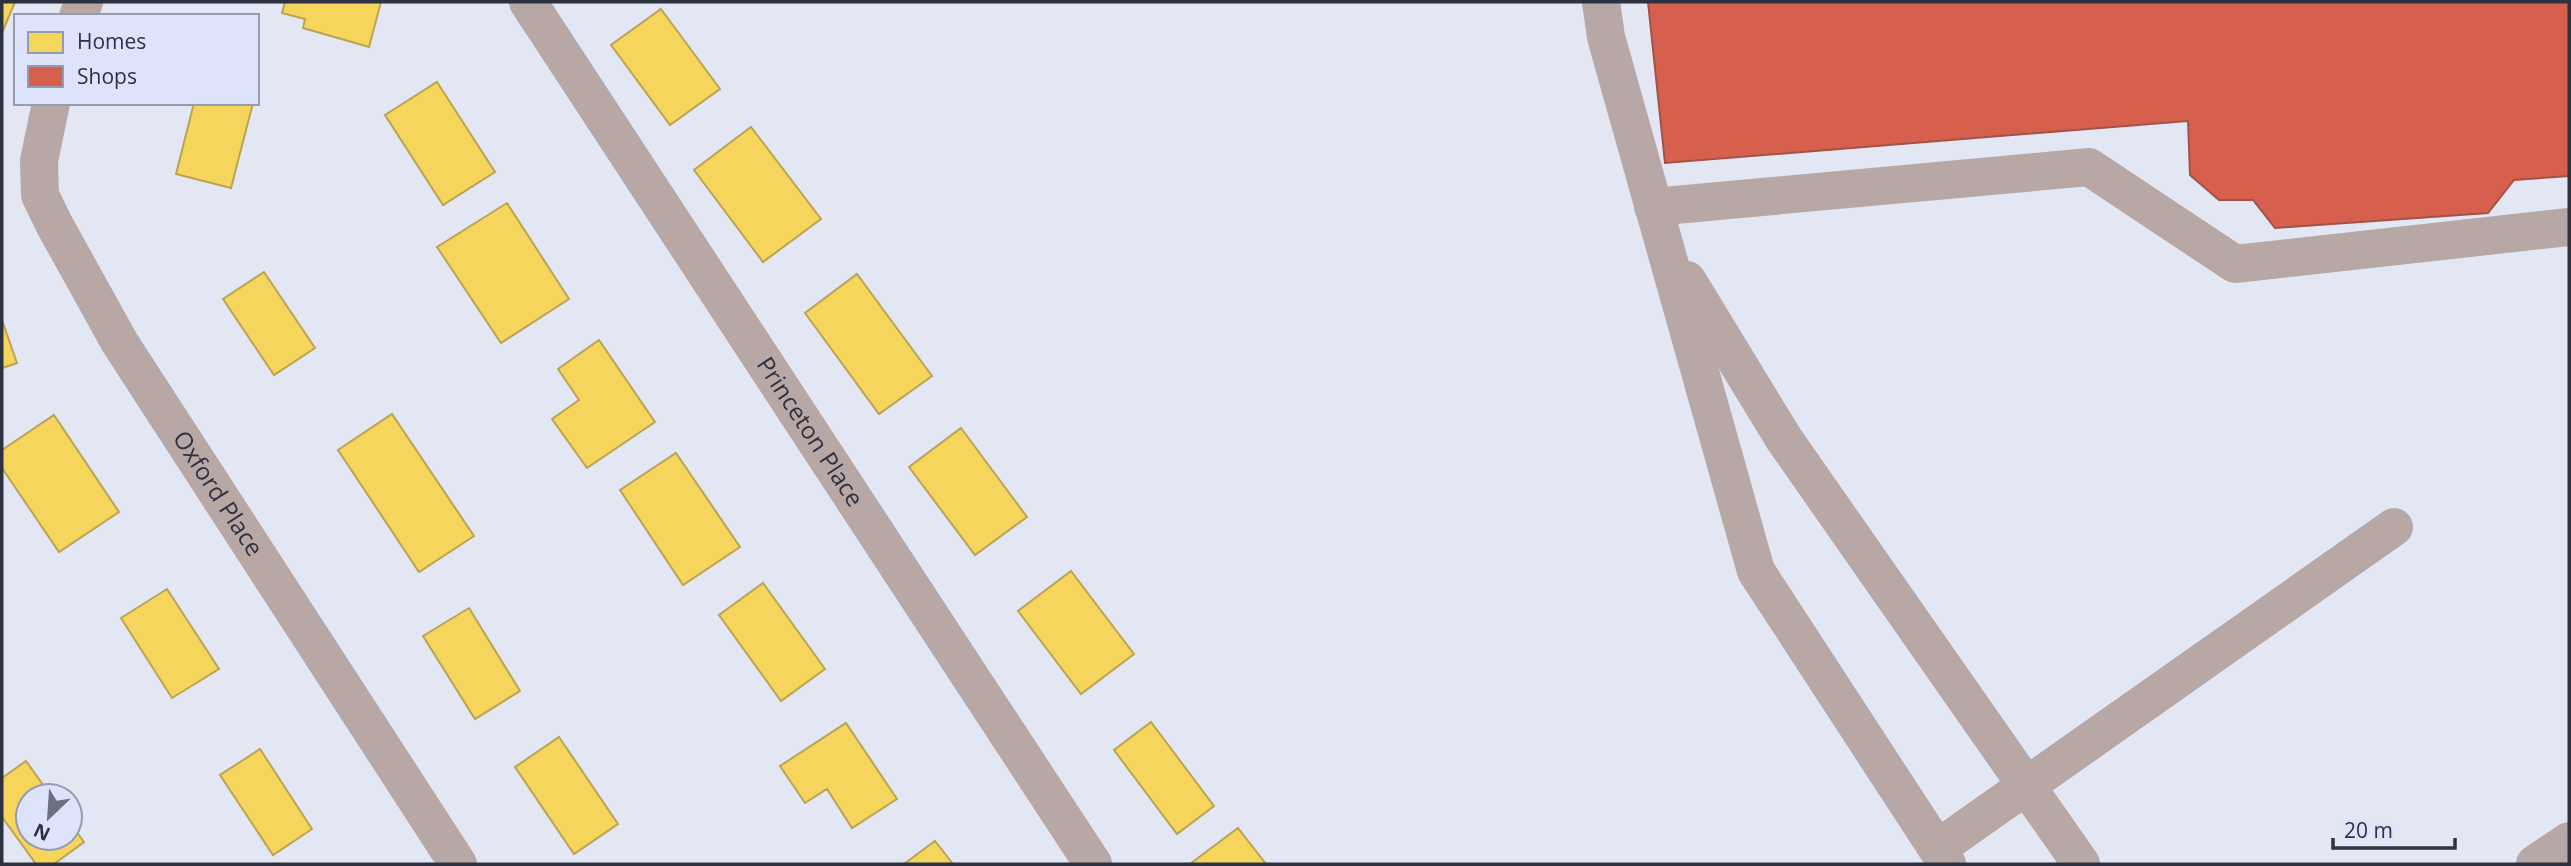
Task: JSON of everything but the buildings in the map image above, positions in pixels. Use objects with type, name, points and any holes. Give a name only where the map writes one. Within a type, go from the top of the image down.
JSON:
[{"type":"street","name":"Princeton Place","points":[[528,2],[1093,864]]},
{"type":"street","points":[[1601,2],[1606,37],[1756,571],[1946,859],[2027,785],[2394,527]]},
{"type":"street","name":"Oxford Place","points":[[51,105],[39,160],[40,194],[54,224],[120,343],[458,864]]},
{"type":"street","points":[[1658,223],[2089,167],[2235,264],[2569,227]]},
{"type":"street","points":[[1658,223],[1784,439],[2081,864]]},
{"type":"street","points":[[2535,864],[2569,841]]}]
